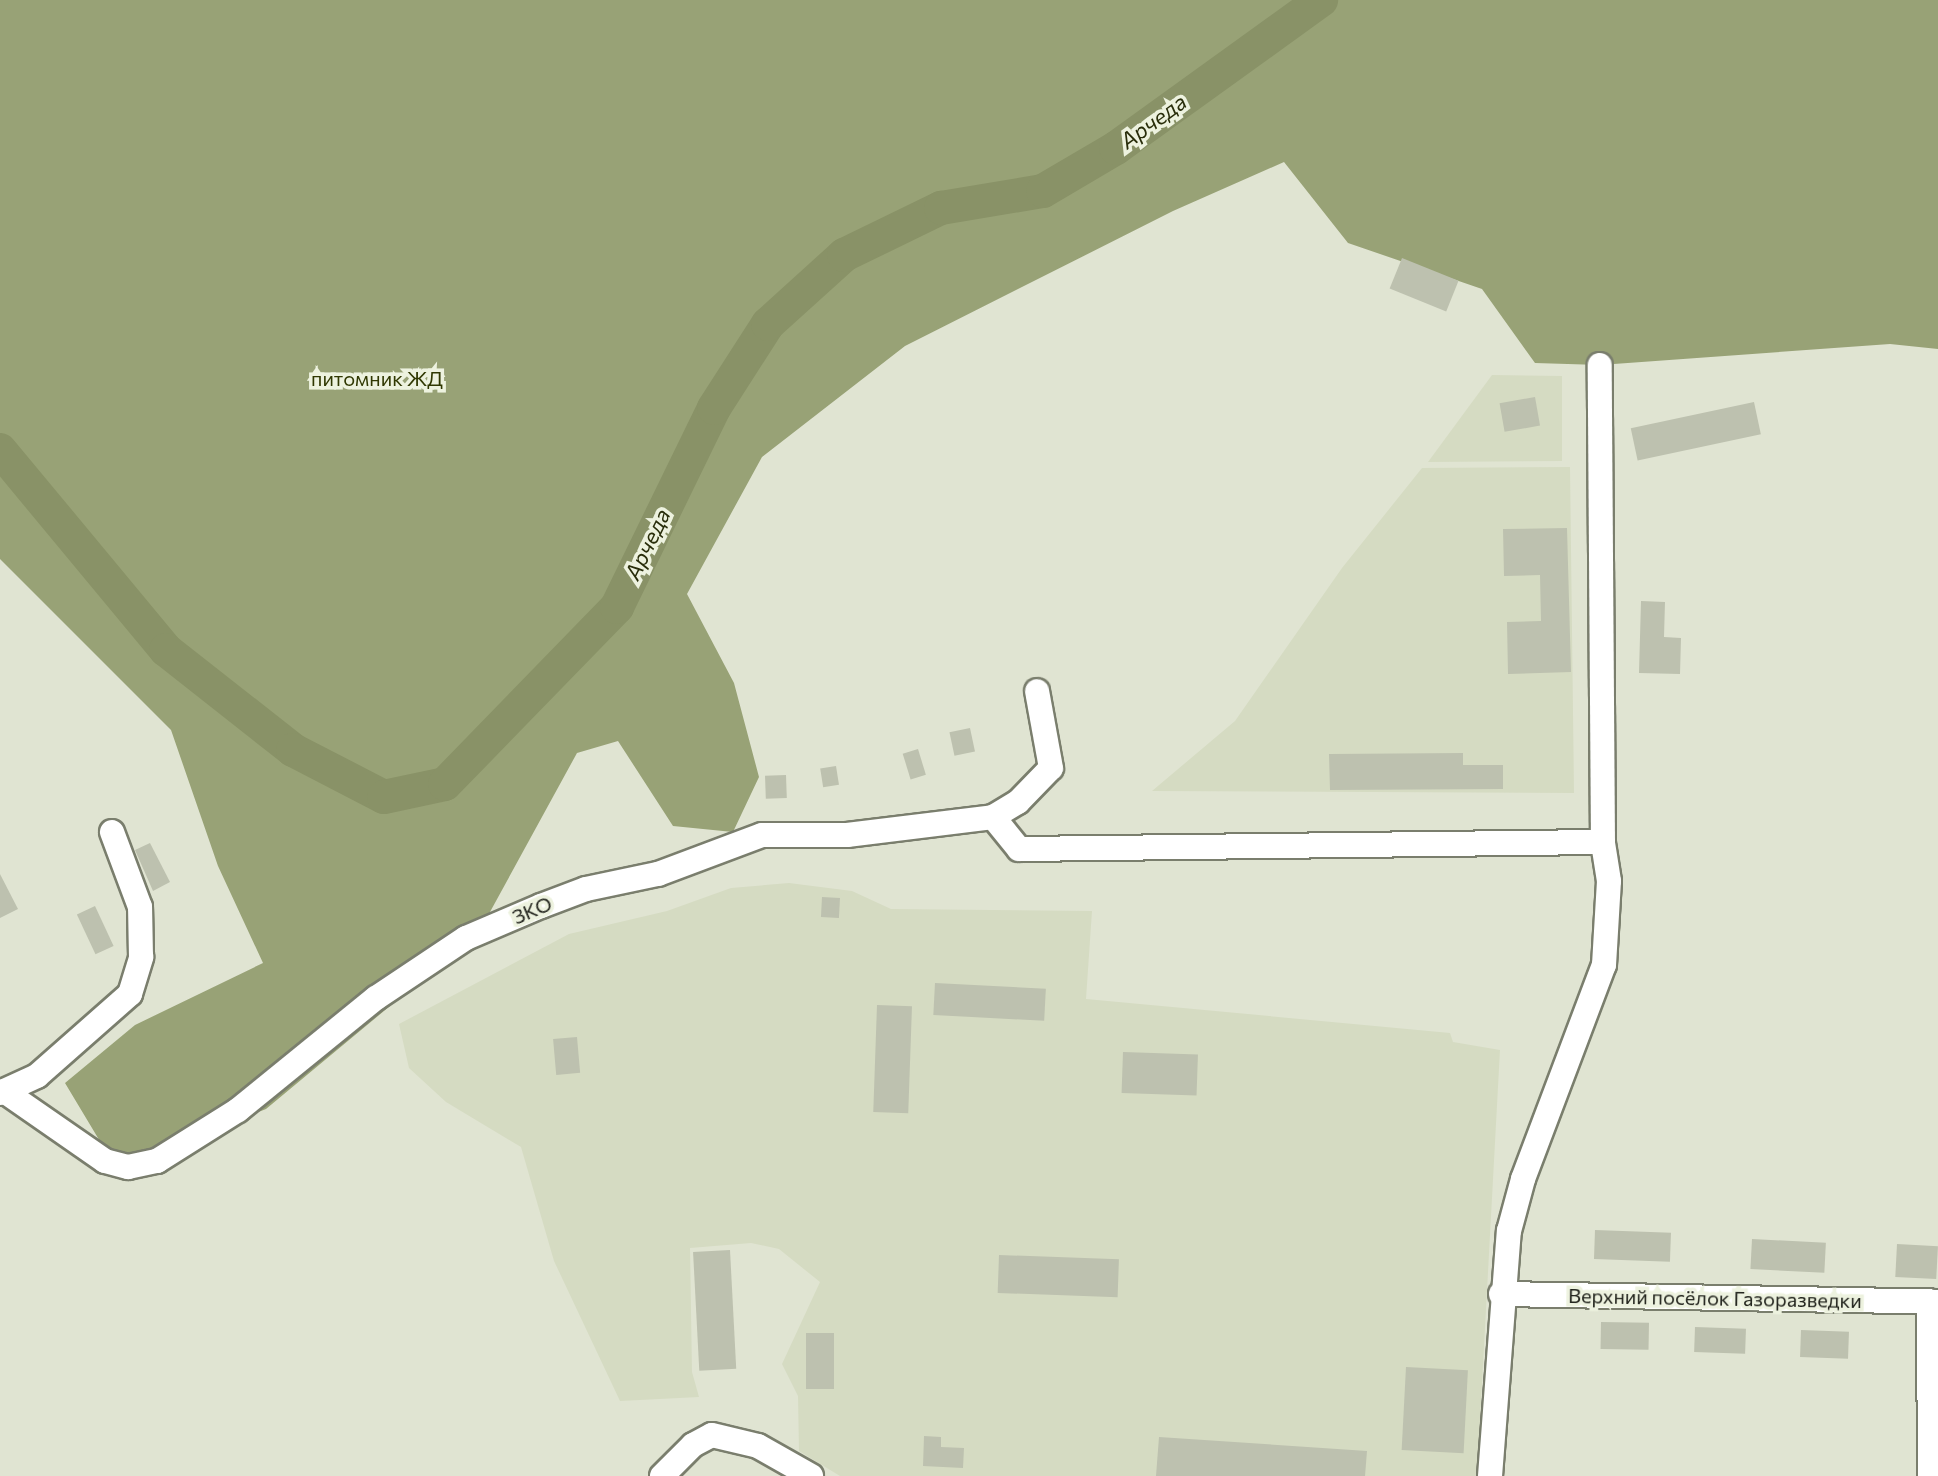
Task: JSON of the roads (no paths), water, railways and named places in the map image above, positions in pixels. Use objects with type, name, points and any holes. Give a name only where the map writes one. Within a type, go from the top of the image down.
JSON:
[{"type":"street","points":[[1490,1476],[1501,1294],[1523,1179],[1604,965],[1609,881],[1603,842],[1600,365]]},
{"type":"street","name":"ЗКО","points":[[2,1092],[105,1161],[145,1166],[238,1110],[376,998],[466,938],[541,906],[586,889],[658,874],[762,835],[847,835],[993,817],[1018,802],[1051,768],[1037,691]]},
{"type":"street","points":[[993,817],[1019,849],[1603,842]]},
{"type":"street","name":"ЗКО","points":[[2,1092],[37,1076],[130,994],[141,957],[140,907],[112,832]]},
{"type":"street","name":"Верхний посёлок Газоразведки","points":[[1501,1294],[1933,1302],[1930,1476]]},
{"type":"street","points":[[662,1476],[693,1445],[712,1435],[758,1446],[811,1476]]},
{"type":"waterway","name":"Арчеда","points":[[0,450],[166,650],[293,750],[384,797],[445,784],[617,607],[714,408],[768,324],[844,255],[941,208],[1043,191],[1116,148],[1321,0]]},
{"type":"park label","name":"питомник ЖД","points":[[377,378]]}]
